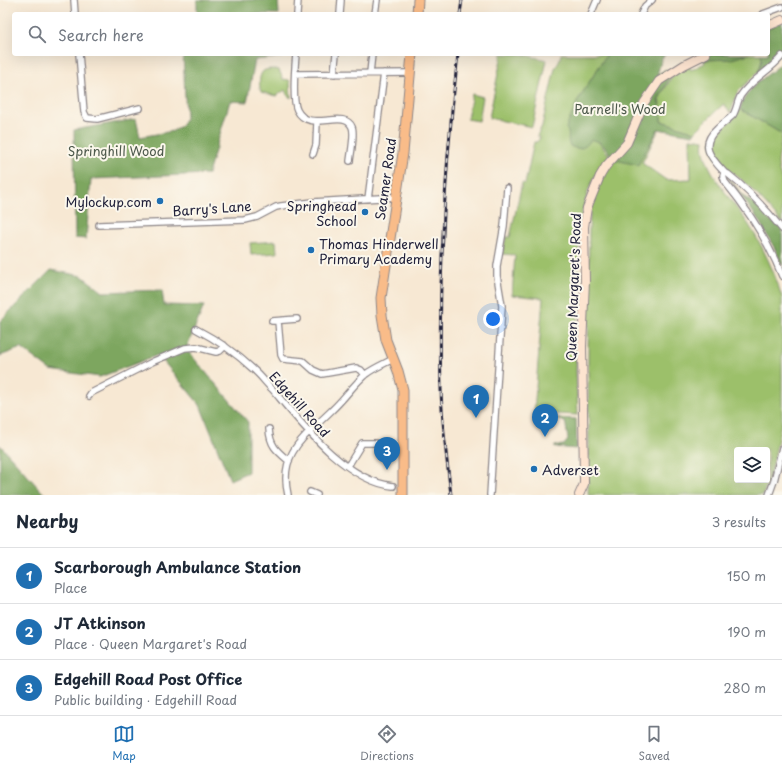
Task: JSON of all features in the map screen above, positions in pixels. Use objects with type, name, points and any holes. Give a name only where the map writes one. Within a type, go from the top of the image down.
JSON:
[{"type":"highway","points":[[417,12],[418,0]]},
{"type":"highway","name":"Seamer Road","points":[[403,494],[403,395],[401,382],[394,359],[386,340],[381,298],[397,197],[412,56]]},
{"type":"main road","points":[[770,25],[782,20]]},
{"type":"main road","name":"Queen Margaret's Road","points":[[581,493],[584,478],[582,346],[585,280],[584,227],[587,208],[600,176],[606,166],[627,143],[644,103],[659,81],[684,65],[702,56]]},
{"type":"street","points":[[74,0],[75,12]]},
{"type":"street","points":[[297,12],[298,0]]},
{"type":"street","points":[[340,12],[342,0]]},
{"type":"street","points":[[376,12],[377,0]]},
{"type":"street","points":[[593,12],[597,0]]},
{"type":"street","points":[[642,12],[645,6],[652,0]]},
{"type":"street","points":[[768,12],[782,7]]},
{"type":"street","points":[[79,56],[84,112],[87,118],[97,119],[140,108]]},
{"type":"street","points":[[296,56],[295,74],[297,110],[303,117],[310,121],[317,122],[340,120],[347,122],[352,127],[353,134],[350,161]]},
{"type":"street","points":[[334,74],[336,56]]},
{"type":"street","points":[[370,74],[372,56]]},
{"type":"street","points":[[782,56],[744,91],[732,115],[709,138],[708,148],[711,156],[725,173],[733,178],[762,206],[782,229]]},
{"type":"street","points":[[368,199],[384,73]]},
{"type":"street","points":[[295,74],[411,73]]},
{"type":"street","points":[[313,154],[316,145],[317,122]]},
{"type":"street","points":[[725,173],[723,174],[724,179],[757,225],[772,252],[782,276]]},
{"type":"street","points":[[490,495],[502,306],[497,276],[497,266],[504,226],[507,188]]},
{"type":"street","name":"Barry's Lane","points":[[99,225],[245,220],[257,217],[276,207],[282,206],[313,202],[397,197]]},
{"type":"street","points":[[272,321],[297,319]]},
{"type":"street","points":[[278,321],[281,355],[283,359],[303,360],[313,370],[322,374],[335,373],[356,368],[361,370],[365,375]]},
{"type":"street","name":"Edgehill Road","points":[[196,329],[217,340],[254,370],[309,432],[336,457],[365,478],[383,485],[399,488],[403,494]]},
{"type":"street","points":[[89,396],[154,361],[180,350],[196,347],[216,352],[220,351],[225,346]]},
{"type":"street","points":[[288,495],[286,481],[289,461],[298,443],[365,375],[394,359]]},
{"type":"street","points":[[269,429],[270,440],[276,451],[289,461]]},
{"type":"street","points":[[348,466],[362,443],[375,443]]},
{"type":"street","points":[[769,495],[782,448]]},
{"type":"street","points":[[393,486],[399,483],[402,479]]},
{"type":"street","points":[[310,492],[317,495]]},
{"type":"green space","points":[[197,0],[278,0],[279,12],[197,12]]},
{"type":"green space","points":[[782,22],[782,52],[758,73],[762,60],[761,56],[770,56],[770,27]]},
{"type":"green space","name":"Springhill Wood","points":[[183,56],[282,56],[255,60],[247,102],[230,101],[208,174],[91,179],[86,239],[75,238],[74,130],[136,119],[140,137],[173,131],[181,126],[186,117]]},
{"type":"green space","points":[[502,56],[529,56],[547,60],[532,127],[489,118]]},
{"type":"green space","points":[[560,56],[606,56],[578,100],[596,139],[609,155],[594,178],[588,191],[581,216],[576,371],[578,415],[534,413],[543,298],[512,295],[515,255],[502,254],[506,237],[510,237],[522,183],[525,184],[534,142],[537,142],[540,138],[537,136],[542,126],[555,68]]},
{"type":"green space","name":"Parnell's Wood","points":[[606,56],[664,56],[657,75],[666,69],[670,77],[658,100],[661,110],[661,121],[695,132],[693,135],[658,129],[638,165],[615,160],[602,144],[595,140],[591,140],[582,148],[570,146],[566,128],[578,100]]},
{"type":"green space","points":[[708,56],[742,56],[731,59],[702,60]]},
{"type":"green space","points":[[742,56],[761,56],[762,60],[761,66],[755,75],[738,92],[730,113],[724,104],[695,132],[661,121],[659,99],[673,75],[689,66],[691,70],[705,63],[704,60],[731,59]]},
{"type":"green space","points":[[782,63],[782,134],[740,109],[747,94],[752,88]]},
{"type":"green space","points":[[265,70],[279,70],[283,79],[289,80],[291,98],[287,95],[285,90],[276,96],[261,92],[261,74]]},
{"type":"green space","points":[[472,94],[483,97],[479,121],[467,119]]},
{"type":"green space","points":[[740,109],[782,134],[778,163],[782,181],[782,223],[741,179],[723,165],[713,152],[712,141],[734,118]]},
{"type":"green space","points":[[659,129],[642,163],[666,180],[691,179],[690,138],[704,140],[704,150],[712,172],[759,242],[776,279],[782,298],[782,419],[770,475],[770,447],[734,447],[734,483],[767,483],[763,495],[588,495],[589,229],[590,214],[594,198],[603,177],[615,160]]},
{"type":"green space","points":[[728,177],[744,197],[755,204],[770,221],[782,226],[782,266],[775,249],[759,221]]},
{"type":"green space","points":[[276,241],[277,253],[251,255],[250,243]]},
{"type":"green space","points":[[51,270],[82,276],[103,292],[162,290],[164,305],[204,306],[186,349],[248,422],[248,472],[230,480],[200,405],[158,355],[100,377],[50,370],[21,348],[0,356],[0,321]]},
{"type":"green space","points":[[557,418],[576,419],[577,449],[554,447],[564,445],[568,440],[565,422]]},
{"type":"green space","points":[[0,445],[45,495],[0,495]]},
{"type":"railway","points":[[460,12],[462,0]]},
{"type":"railway","points":[[451,495],[442,402],[440,347],[446,180],[458,56]]},
{"type":"place","name":"Mylockup.com","points":[[160,201]]},
{"type":"place","name":"Springhead School","points":[[365,212]]},
{"type":"place","name":"Thomas Hinderwell Primary Academy","points":[[311,250]]},
{"type":"place","name":"Scarborough Ambulance Station","points":[[476,418]]},
{"type":"place","name":"JT Atkinson","points":[[545,437]]},
{"type":"place","name":"Adverset","points":[[534,469]]},
{"type":"place","name":"Edgehill Road Post Office","points":[[387,470]]}]
